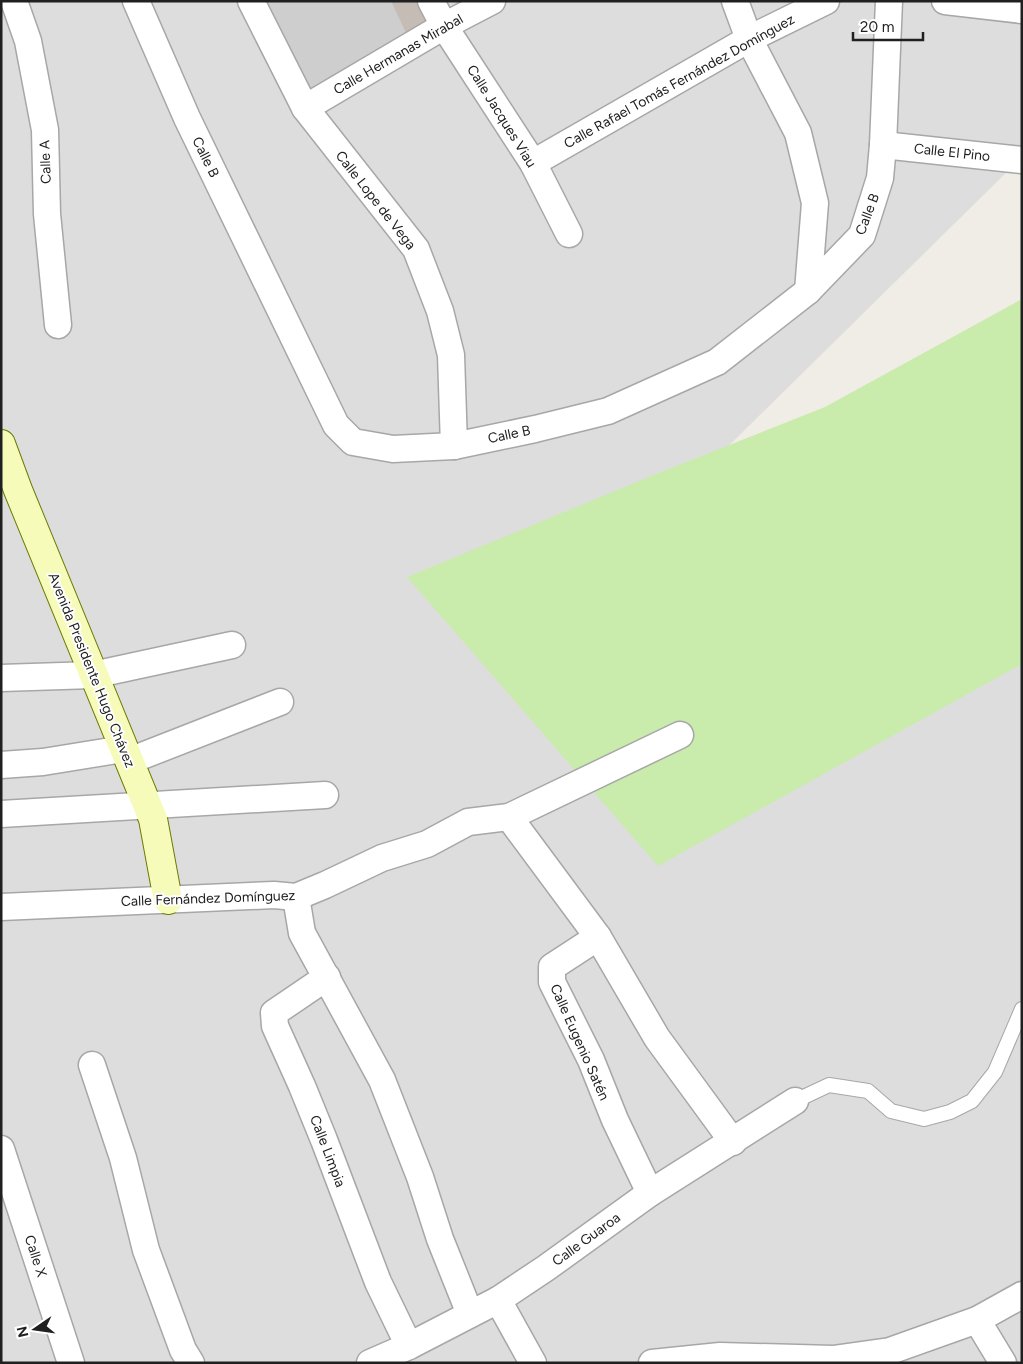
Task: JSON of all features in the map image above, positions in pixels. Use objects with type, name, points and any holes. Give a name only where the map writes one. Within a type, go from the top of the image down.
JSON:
[{"type":"main road","name":"Avenida Presidente Hugo Chávez","points":[[1,444],[93,675],[153,818],[168,900]]},
{"type":"street","name":"Calle A","points":[[14,1],[28,41],[45,130],[47,214],[58,325]]},
{"type":"street","name":"Calle B","points":[[136,1],[187,118],[336,425],[353,442],[393,449],[454,446],[608,411],[717,362],[808,291],[862,235],[880,178],[889,1]]},
{"type":"street","name":"Calle Lope de Vega","points":[[251,1],[305,108],[416,249],[440,311],[451,355],[454,446]]},
{"type":"street","name":"Calle Jacques Viau","points":[[431,1],[444,26],[533,163],[569,234]]},
{"type":"street","name":"Calle Hermanas Mirabal","points":[[305,108],[444,26],[492,1]]},
{"type":"street","points":[[735,1],[749,39],[798,133],[815,203],[808,291]]},
{"type":"street","name":"Calle Rafael Tomás Fernández Domínguez","points":[[533,163],[749,39],[826,1]]},
{"type":"street","points":[[945,1],[1022,10]]},
{"type":"street","name":"Calle El Pino","points":[[883,145],[1022,160]]},
{"type":"street","points":[[1,678],[93,675],[232,645]]},
{"type":"street","points":[[1,765],[126,755],[280,702]]},
{"type":"street","name":"Calle Fernández Domínguez","points":[[1,907],[274,895],[296,897],[382,858],[427,844],[468,822],[509,817],[680,735]]},
{"type":"street","points":[[1,814],[325,796]]},
{"type":"street","points":[[509,817],[598,938],[656,1038],[733,1142]]},
{"type":"street","points":[[296,897],[302,933],[382,1080],[420,1177],[440,1240],[470,1314]]},
{"type":"street","name":"Calle Eugenio Satén","points":[[598,938],[552,967],[552,982],[591,1060],[615,1120],[650,1193]]},
{"type":"street","name":"Calle Limpia","points":[[327,978],[274,1013],[275,1026],[324,1140],[378,1282],[410,1346]]},
{"type":"street","points":[[92,1065],[123,1158],[146,1250],[183,1350],[191,1363]]},
{"type":"street","name":"Calle Guaroa","points":[[370,1363],[410,1346],[498,1300],[650,1193],[733,1142],[794,1101]]},
{"type":"street","name":"Calle X","points":[[1,1149],[70,1363]]},
{"type":"street","points":[[652,1363],[720,1356],[793,1360],[893,1357],[977,1320],[1022,1295]]},
{"type":"street","points":[[498,1300],[533,1363]]},
{"type":"street","points":[[977,1320],[1002,1363]]},
{"type":"lane","points":[[794,1101],[830,1085],[868,1091],[891,1111],[924,1119],[950,1112],[972,1101],[995,1072],[1022,1009]]},
{"type":"shaded area","points":[[1,1],[1022,1],[1022,157],[626,547],[1022,623],[1022,1363],[1,1363]]},
{"type":"shaded area","points":[[256,1],[418,1],[429,22],[305,108]]},
{"type":"green space","points":[[1022,299],[1022,668],[1018,666],[658,866],[407,577],[656,474],[825,407]]},
{"type":"building","points":[[391,1],[418,1],[429,22],[406,33]]}]
